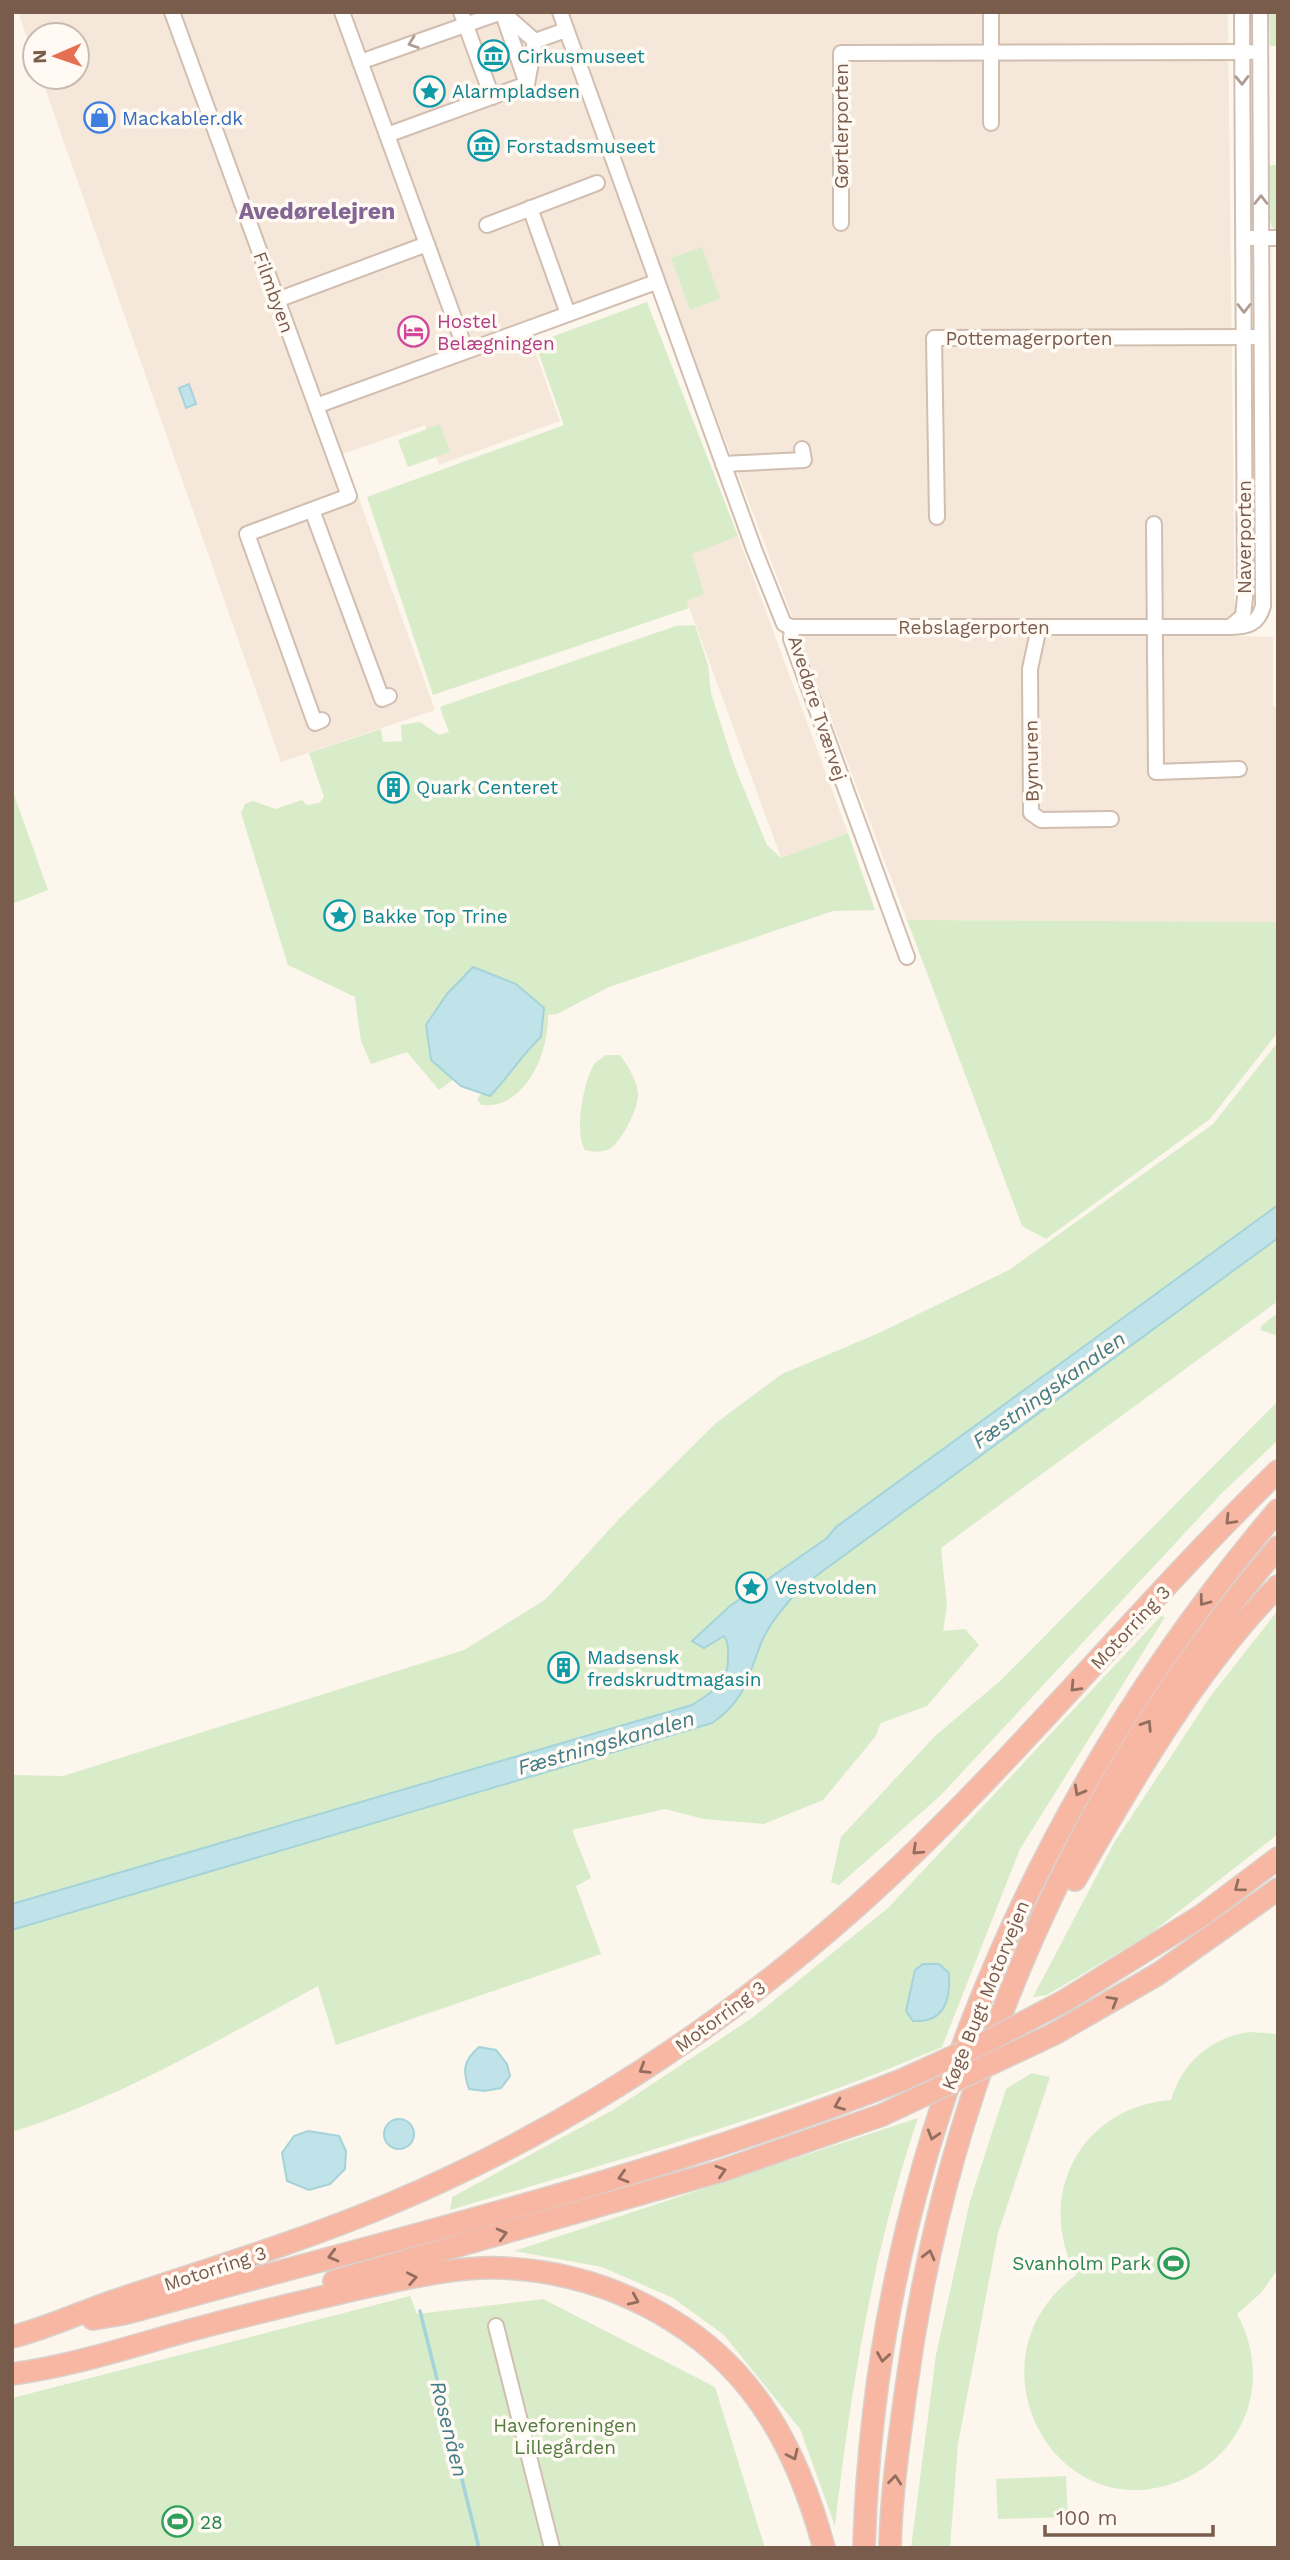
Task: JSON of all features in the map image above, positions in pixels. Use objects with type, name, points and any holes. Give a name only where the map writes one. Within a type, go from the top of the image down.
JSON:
[{"type":"highway","name":"Motorring 3","points":[[12,2337],[56,2325],[118,2299],[256,2256],[324,2231],[457,2175],[550,2125],[675,2049],[790,1964],[932,1835],[1278,1471]]},
{"type":"highway","name":"Køge Bugt Motorvejen","points":[[864,2548],[871,2440],[895,2284],[929,2148],[973,2015],[1031,1880],[1118,1724],[1174,1641],[1278,1510]]},
{"type":"highway","name":"Køge Bugt Motorvejen","points":[[890,2548],[899,2442],[923,2277],[957,2147],[1005,2005],[1035,1929],[1100,1802],[1190,1660],[1278,1547]]},
{"type":"highway","points":[[1005,2005],[1027,1975],[1073,1884],[1143,1766],[1235,1635],[1278,1586]]},
{"type":"highway","points":[[56,2325],[123,2314],[595,2185],[715,2150],[902,2080],[988,2041],[1066,2000],[1201,1916],[1278,1858]]},
{"type":"highway","points":[[12,2373],[709,2175],[826,2137],[882,2115],[1054,2034],[1158,1974],[1233,1924],[1278,1889]]},
{"type":"highway","points":[[12,2373],[53,2368],[204,2327],[429,2274],[473,2268],[504,2268],[580,2279],[650,2307],[690,2331],[742,2377],[786,2441],[802,2474],[824,2548]]},
{"type":"street","name":"Filmbyen","points":[[172,12],[349,496],[247,534],[315,723],[322,720]]},
{"type":"street","points":[[342,12],[466,351]]},
{"type":"street","points":[[360,62],[463,18],[502,12],[536,41]]},
{"type":"street","points":[[502,12],[527,84]]},
{"type":"street","name":"Avedøre Tværvej","points":[[560,12],[723,464],[784,624],[792,627],[791,639],[907,957]]},
{"type":"street","points":[[991,12],[991,123]]},
{"type":"street","name":"Naverporten","points":[[1230,627],[1245,611],[1242,12]]},
{"type":"street","name":"Naverporten","points":[[1230,627],[1249,626],[1261,612],[1260,12]]},
{"type":"street","points":[[463,18],[492,97]]},
{"type":"street","points":[[536,41],[566,30]]},
{"type":"street","points":[[527,84],[536,41]]},
{"type":"street","name":"Gørtlerporten","points":[[841,223],[841,53],[1260,52]]},
{"type":"street","points":[[387,135],[527,84]]},
{"type":"street","points":[[486,225],[597,183]]},
{"type":"street","points":[[530,208],[568,314]]},
{"type":"street","points":[[1244,238],[1278,238]]},
{"type":"street","points":[[277,300],[428,244]]},
{"type":"street","points":[[316,406],[656,282]]},
{"type":"street","name":"Pottemagerporten","points":[[937,517],[934,338],[1261,337]]},
{"type":"street","points":[[723,464],[804,460],[802,449]]},
{"type":"street","points":[[312,510],[382,699],[389,696]]},
{"type":"street","points":[[1244,524],[1278,523]]},
{"type":"street","points":[[1154,524],[1156,772],[1239,769]]},
{"type":"street","name":"Rebslagerporten","points":[[792,627],[1230,627]]},
{"type":"street","name":"Bymuren","points":[[1039,627],[1030,669],[1031,813],[1041,820],[1111,819]]},
{"type":"street","points":[[496,2326],[552,2548]]},
{"type":"shaded area","points":[[18,12],[1228,12],[1235,636],[1273,637],[1273,706],[1278,707],[1278,922],[907,920],[662,273],[525,323],[560,421],[439,465],[425,425],[343,454],[435,710],[281,762],[46,91],[91,91],[91,21],[21,21]]},
{"type":"shaded area","points":[[738,536],[848,833],[781,858],[687,601],[704,594],[691,554]]},
{"type":"green space","points":[[1269,12],[1278,12],[1278,46],[1270,46]]},
{"type":"green space","points":[[1269,165],[1278,165],[1278,232],[1272,227],[1270,219]]},
{"type":"green space","points":[[702,247],[720,299],[690,310],[671,258]]},
{"type":"green space","points":[[647,302],[738,536],[692,554],[704,594],[687,601],[689,608],[433,695],[367,497],[564,425],[535,343]]},
{"type":"green space","points":[[440,424],[450,452],[408,467],[398,440]]},
{"type":"green space","points":[[695,625],[708,665],[711,693],[734,765],[767,845],[781,858],[848,833],[875,910],[833,911],[609,987],[557,1014],[548,1015],[544,1046],[531,1077],[510,1099],[497,1104],[481,1105],[477,1099],[482,1093],[490,1096],[541,1037],[431,1059],[454,1079],[439,1090],[407,1052],[371,1064],[361,1041],[355,997],[288,965],[241,813],[245,804],[253,801],[275,809],[302,800],[307,805],[319,803],[324,797],[309,753],[381,729],[383,742],[402,741],[401,725],[420,722],[439,735],[449,732],[440,708],[442,706],[676,626]]},
{"type":"green space","points":[[12,789],[48,890],[12,904]]},
{"type":"green space","points":[[907,920],[1278,922],[1278,1032],[1210,1119],[1046,1239],[1022,1226]]},
{"type":"green space","name":"Vestvolden","points":[[1278,1042],[1278,1301],[941,1548],[947,1606],[943,1631],[965,1629],[979,1645],[927,1706],[881,1723],[875,1737],[823,1800],[764,1824],[704,1819],[665,1809],[572,1830],[591,1878],[576,1886],[601,1954],[336,2045],[318,1986],[130,2085],[12,2132],[12,1775],[63,1776],[464,1650],[546,1599],[618,1520],[716,1423],[782,1374],[879,1333],[1009,1270],[1213,1124]]},
{"type":"green space","points":[[606,1055],[620,1055],[623,1059],[636,1085],[637,1101],[629,1124],[615,1144],[605,1151],[588,1151],[585,1150],[580,1132],[583,1096],[593,1066]]},
{"type":"green space","points":[[1278,1313],[1278,1336],[1260,1330],[1262,1325]]},
{"type":"green space","points":[[1278,1401],[1278,1440],[1222,1493],[940,1796],[839,1885],[831,1882],[841,1837],[935,1736],[1000,1681]]},
{"type":"green space","points":[[1278,1610],[1278,1834],[1150,1934],[1047,1995],[1033,1997],[1114,1843],[1210,1697]]},
{"type":"green space","points":[[1161,1616],[1165,1617],[1020,1849],[942,2047],[882,2072],[760,2116],[450,2210],[452,2197],[613,2110],[752,2018],[888,1908]]},
{"type":"green space","name":"Svanholm Park","points":[[1250,2032],[1278,2034],[1278,2269],[1261,2293],[1237,2314],[1248,2341],[1253,2369],[1247,2411],[1236,2434],[1224,2450],[1202,2469],[1184,2479],[1138,2490],[1097,2483],[1063,2462],[1039,2430],[1026,2391],[1026,2350],[1042,2310],[1076,2275],[1065,2245],[1061,2215],[1064,2187],[1074,2160],[1090,2138],[1112,2119],[1139,2106],[1171,2100],[1182,2074],[1200,2054],[1223,2040]]},
{"type":"green space","points":[[1032,2073],[1050,2077],[998,2233],[958,2444],[950,2548],[911,2548],[936,2355],[970,2201],[1006,2089]]},
{"type":"green space","points":[[918,2118],[888,2218],[876,2269],[856,2371],[835,2526],[800,2429],[724,2335],[673,2298],[602,2267],[514,2251]]},
{"type":"green space","name":"Haveforeningen Lillegården","points":[[410,2296],[417,2314],[543,2299],[715,2387],[765,2548],[12,2548],[12,2398]]},
{"type":"green space","points":[[1066,2476],[1068,2517],[998,2519],[996,2479]]},
{"type":"water","points":[[189,384],[196,404],[186,408],[179,388]]},
{"type":"water","points":[[473,967],[516,984],[544,1008],[541,1037],[490,1096],[461,1086],[431,1060],[426,1025],[447,994]]},
{"type":"water","name":"Fæstningskanalen","points":[[1278,1205],[1278,1238],[801,1587],[766,1633],[739,1696],[724,1714],[712,1723],[12,1930],[12,1904],[692,1705],[722,1681],[728,1667],[728,1652],[724,1636],[704,1648],[692,1641],[730,1606],[827,1538],[836,1527]]},
{"type":"water","points":[[923,1964],[939,1964],[949,1973],[949,1992],[939,2014],[924,2021],[913,2021],[906,2011],[915,1970]]},
{"type":"water","points":[[479,2047],[496,2050],[507,2064],[510,2076],[501,2088],[484,2091],[469,2089],[466,2066],[470,2056]]},
{"type":"water","points":[[399,2119],[410,2123],[414,2134],[410,2145],[399,2149],[388,2145],[384,2134],[388,2123]]},
{"type":"water","points":[[308,2131],[339,2136],[346,2151],[345,2169],[330,2184],[309,2190],[287,2181],[282,2153],[294,2136]]},
{"type":"waterway","name":"Rosenåen","points":[[420,2311],[479,2548]]},
{"type":"place","name":"Cirkusmuseet","points":[[494,56]]},
{"type":"place","name":"Alarmpladsen","points":[[429,91]]},
{"type":"place","name":"Mackabler.dk","points":[[99,118]]},
{"type":"place","name":"Forstadsmuseet","points":[[483,146]]},
{"type":"place","name":"Hostel Belægningen","points":[[414,332]]},
{"type":"place","name":"Quark Centeret","points":[[393,787]]},
{"type":"place","name":"Bakke Top Trine","points":[[339,916]]},
{"type":"place","name":"Vestvolden","points":[[752,1587]]},
{"type":"place","name":"Madsensk fredskrudtmagasin","points":[[564,1668]]},
{"type":"place","name":"Svanholm Park","points":[[1174,2263]]},
{"type":"place","name":"28","points":[[177,2522]]},
{"type":"district","name":"Avedørelejren","points":[[317,211]]}]
